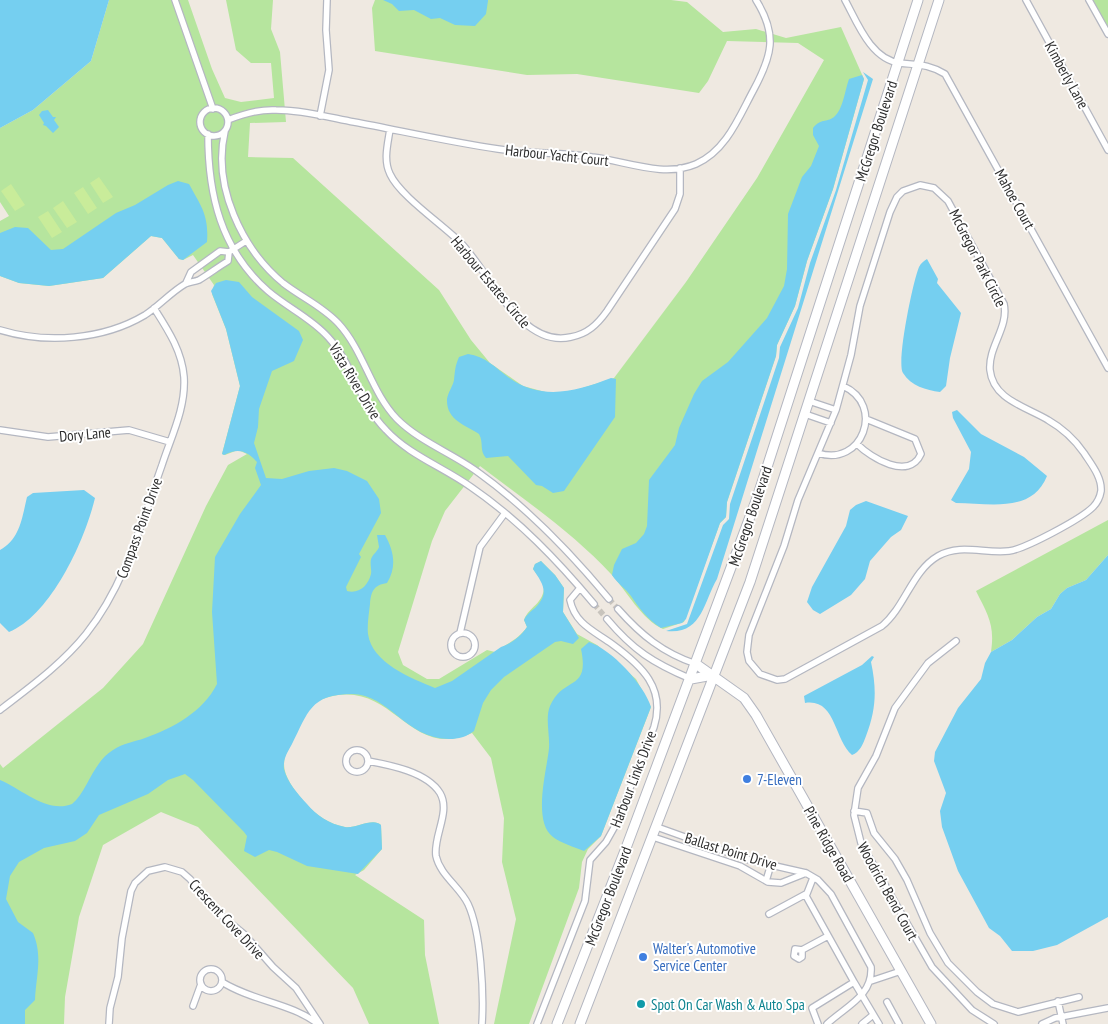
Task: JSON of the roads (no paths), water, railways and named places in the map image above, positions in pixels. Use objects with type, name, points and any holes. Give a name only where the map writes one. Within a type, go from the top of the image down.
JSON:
[{"type":"main road","name":"McGregor Boulevard","points":[[557,1024],[691,679],[757,498],[918,0]]},
{"type":"main road","name":"McGregor Boulevard","points":[[580,1024],[657,828],[713,675],[750,582],[938,0]]},
{"type":"main road","name":"Pine Ridge Road","points":[[696,664],[744,698],[756,715],[931,1024]]},
{"type":"main road","points":[[691,679],[713,675]]},
{"type":"street","points":[[175,0],[213,109]]},
{"type":"street","points":[[320,116],[329,70],[326,30],[327,0]]},
{"type":"street","name":"Harbour Yacht Court","points":[[228,120],[266,110],[320,116],[514,151],[590,156],[664,169],[680,168],[705,159],[730,133],[769,58],[771,33],[766,16],[756,0]]},
{"type":"street","points":[[845,0],[866,38],[875,49],[886,58],[898,63]]},
{"type":"street","name":"Kimberly Lane","points":[[1026,0],[1108,150]]},
{"type":"street","points":[[1089,0],[1108,34]]},
{"type":"street","name":"Mahoe Court","points":[[898,63],[926,64],[945,74],[1108,368]]},
{"type":"street","points":[[213,109],[224,113],[228,120],[225,131],[217,136],[208,134],[202,128],[201,118],[206,112],[213,109]]},
{"type":"street","name":"Harbour Estates Circle","points":[[390,129],[386,163],[392,179],[464,247],[525,326],[540,334],[558,339],[584,333],[597,324],[607,312],[675,209],[680,194],[680,168]]},
{"type":"street","name":"Vista River Drive","points":[[225,131],[223,154],[227,189],[237,223],[246,241],[272,272],[326,312],[343,328],[356,348],[380,394],[398,420],[412,432],[479,472],[512,498],[565,548],[609,599]]},
{"type":"street","name":"Vista River Drive","points":[[208,134],[208,160],[212,196],[231,251],[268,291],[311,321],[329,338],[373,414],[386,431],[404,446],[472,487],[506,513],[543,546],[594,604]]},
{"type":"street","name":"McGregor Park Circle","points":[[920,184],[934,188],[948,201],[1004,304],[1004,319],[990,370],[996,386],[1007,398],[1048,420],[1076,444],[1096,473],[1101,491],[1098,500],[1087,512],[1019,549],[1001,552],[954,550],[938,556],[924,568],[894,615],[882,626],[793,676],[776,680],[768,678],[760,674],[749,661],[747,652],[749,634],[784,546],[798,500],[836,410],[860,306],[893,205],[903,191],[911,186],[920,184]]},
{"type":"street","points":[[0,330],[41,338],[73,337],[123,325],[154,308],[186,283],[191,272],[220,251],[231,251],[246,241]]},
{"type":"street","points":[[186,283],[197,281],[228,261],[231,251]]},
{"type":"street","points":[[205,262],[212,271]]},
{"type":"street","name":"Compass Point Drive","points":[[0,709],[41,678],[73,649],[110,599],[132,550],[182,404],[184,376],[176,344],[154,308]]},
{"type":"street","points":[[818,453],[836,456],[848,451],[857,444],[863,432],[866,419],[862,401],[853,391],[843,386]]},
{"type":"street","points":[[810,401],[836,410]]},
{"type":"street","points":[[805,414],[831,423]]},
{"type":"street","points":[[857,444],[874,458],[904,468],[915,464],[921,454],[915,439],[866,419]]},
{"type":"street","name":"Dory Lane","points":[[0,430],[48,437],[129,430],[170,442]]},
{"type":"street","points":[[460,633],[468,634],[474,643],[470,653],[463,656],[453,652],[451,644],[454,637],[460,633],[480,546],[506,513]]},
{"type":"street","name":"Harbour Links Drive","points":[[537,1024],[585,901],[590,860],[606,842],[615,826],[654,727],[658,710],[657,695],[650,679],[612,644],[589,630],[572,610],[570,600],[580,588]]},
{"type":"street","points":[[618,609],[652,643],[673,655],[696,664]]},
{"type":"street","points":[[607,619],[639,653],[662,667],[691,679]]},
{"type":"street","name":"Woodrich Bend Court","points":[[956,641],[928,662],[901,698],[872,765],[858,788],[854,810],[855,825],[861,843],[932,967],[972,1010],[994,1024]]},
{"type":"street","points":[[368,761],[422,778],[432,784],[439,793],[444,808],[437,844],[437,860],[462,893],[473,918],[481,973],[482,1024]]},
{"type":"street","points":[[854,810],[864,811],[868,815],[874,833],[908,880],[930,933],[948,963],[971,987],[993,1004],[1011,1011],[1030,1010],[1058,1001],[1079,997]]},
{"type":"street","name":"Ballast Point Drive","points":[[657,828],[736,855],[806,874],[824,884],[836,902],[871,967],[871,981]]},
{"type":"street","name":"Ballast Point Drive","points":[[653,837],[733,864],[766,881],[781,883],[806,874]]},
{"type":"street","points":[[733,864],[736,855]]},
{"type":"street","points":[[766,881],[771,864]]},
{"type":"street","name":"Crescent Cove Drive","points":[[110,1024],[110,1008],[118,977],[122,938],[131,891],[135,883],[148,871],[165,867],[182,872],[215,910],[244,934],[266,961],[296,988],[319,1024]]},
{"type":"street","points":[[769,914],[806,894],[813,878]]},
{"type":"street","points":[[806,894],[879,1024]]},
{"type":"street","points":[[802,950],[828,936]]},
{"type":"street","points":[[193,1006],[201,984],[202,973],[212,968],[219,972],[222,982],[236,991],[306,1015],[319,1024]]},
{"type":"street","points":[[827,1024],[862,995],[871,981],[901,970]]},
{"type":"street","points":[[201,984],[205,989],[212,991],[218,988],[222,982]]},
{"type":"street","points":[[818,1024],[812,1008],[854,982]]},
{"type":"street","points":[[1058,1001],[1063,1024]]},
{"type":"street","points":[[887,1002],[899,1024]]},
{"type":"street","points":[[1042,1024],[1060,1017],[1108,1008],[1108,1003]]},
{"type":"street","points":[[862,1024],[873,1015]]},
{"type":"water","points":[[0,0],[109,0],[91,61],[33,110],[0,128]]},
{"type":"water","points":[[383,0],[488,1],[486,14],[475,26],[455,25],[440,18],[431,19],[414,10],[399,11],[392,4]]},
{"type":"water","points":[[863,72],[873,79],[717,579],[700,616],[694,623],[678,631],[666,631],[687,624],[723,525],[729,519],[730,504],[779,358],[780,347],[798,308],[810,263],[836,190],[868,80]]},
{"type":"water","points":[[862,75],[864,79],[833,189],[807,261],[795,306],[777,345],[776,356],[727,502],[726,517],[720,523],[686,619],[682,623],[661,628],[644,614],[629,593],[614,578],[612,575],[614,565],[622,549],[636,543],[644,534],[647,526],[649,480],[675,445],[679,428],[694,394],[702,381],[728,362],[767,318],[784,286],[787,269],[788,214],[802,177],[811,166],[819,146],[813,135],[813,128],[837,114],[842,105],[849,79]]},
{"type":"water","points":[[48,110],[53,117],[56,117],[54,120],[59,127],[53,133],[43,125],[44,123],[39,115],[42,111]]},
{"type":"water","points":[[178,181],[189,184],[203,211],[207,225],[207,242],[183,260],[179,259],[162,238],[151,236],[103,278],[49,286],[19,283],[0,276],[0,233],[15,227],[28,228],[51,250],[63,249],[116,213],[135,205]]},
{"type":"water","points":[[927,259],[938,279],[937,283],[961,313],[950,358],[946,386],[940,392],[924,389],[910,381],[903,373],[901,366],[903,339],[913,288],[919,267]]},
{"type":"water","points":[[226,280],[239,282],[252,297],[299,331],[303,340],[294,361],[272,371],[259,409],[258,427],[254,443],[266,478],[282,479],[309,471],[334,468],[347,471],[367,481],[379,499],[381,513],[359,554],[361,557],[346,587],[347,591],[351,592],[359,590],[368,582],[371,574],[371,559],[379,547],[377,535],[385,535],[391,547],[392,571],[387,583],[379,585],[372,592],[368,623],[368,634],[371,644],[377,653],[394,668],[435,688],[452,681],[501,647],[512,642],[525,630],[527,627],[525,618],[540,603],[544,593],[540,579],[533,569],[535,564],[541,561],[555,575],[564,588],[563,612],[579,638],[573,644],[561,641],[555,642],[504,677],[491,690],[483,703],[474,731],[459,738],[434,737],[421,732],[388,708],[365,696],[352,694],[327,697],[312,707],[287,753],[284,769],[297,792],[323,819],[345,827],[373,822],[381,825],[382,849],[358,874],[307,866],[269,850],[255,857],[244,851],[247,836],[244,832],[185,774],[168,780],[148,794],[99,815],[87,833],[75,841],[44,848],[19,862],[10,876],[6,899],[18,922],[33,933],[36,941],[38,966],[35,1000],[25,1010],[25,1024],[0,1024],[0,780],[35,799],[53,806],[72,804],[82,792],[100,762],[113,750],[156,734],[186,718],[204,703],[217,684],[212,612],[215,557],[240,514],[261,485],[255,468],[257,462],[249,455],[242,451],[222,454],[240,386],[226,329],[211,291],[216,283]]},
{"type":"water","points":[[468,354],[485,360],[520,385],[546,392],[571,390],[611,378],[616,379],[615,417],[564,491],[553,493],[542,486],[536,485],[508,456],[486,458],[479,434],[462,425],[453,417],[447,399],[459,357]]},
{"type":"water","points":[[957,410],[981,434],[1024,457],[1047,476],[1040,488],[1031,496],[1008,504],[956,503],[951,500],[969,469],[971,452],[953,418],[952,412]]},
{"type":"water","points":[[84,490],[95,498],[83,534],[64,574],[39,610],[24,623],[9,632],[0,623],[0,550],[16,534],[22,520],[27,497],[33,493]]},
{"type":"water","points":[[866,501],[908,516],[901,530],[891,537],[870,561],[865,579],[851,595],[820,614],[813,610],[807,602],[812,587],[846,526],[850,510]]},
{"type":"water","points":[[1108,555],[1108,917],[1057,945],[1033,951],[1012,951],[1000,936],[989,928],[958,871],[942,827],[940,811],[946,793],[934,761],[935,752],[958,708],[981,679],[985,663],[991,652],[1012,640],[1037,617],[1051,609],[1060,594],[1067,588],[1086,580]]},
{"type":"water","points":[[589,642],[607,652],[626,669],[641,688],[651,707],[601,836],[584,851],[553,837],[547,829],[543,819],[542,795],[549,748],[548,721],[550,706],[562,690],[579,678],[583,663],[581,649]]},
{"type":"water","points":[[872,656],[874,657],[871,662],[875,691],[874,709],[862,745],[852,755],[841,740],[829,713],[815,703],[805,703],[804,696],[862,665]]},
{"type":"tunnel","points":[[609,599],[618,609]]},
{"type":"tunnel","points":[[594,604],[607,619]]},
{"type":"place","name":"7-Eleven","points":[[747,779]]},
{"type":"place","name":"Walter's Automotive Service Center","points":[[643,957]]},
{"type":"place","name":"Spot On Car Wash & Auto Spa","points":[[641,1004]]}]
